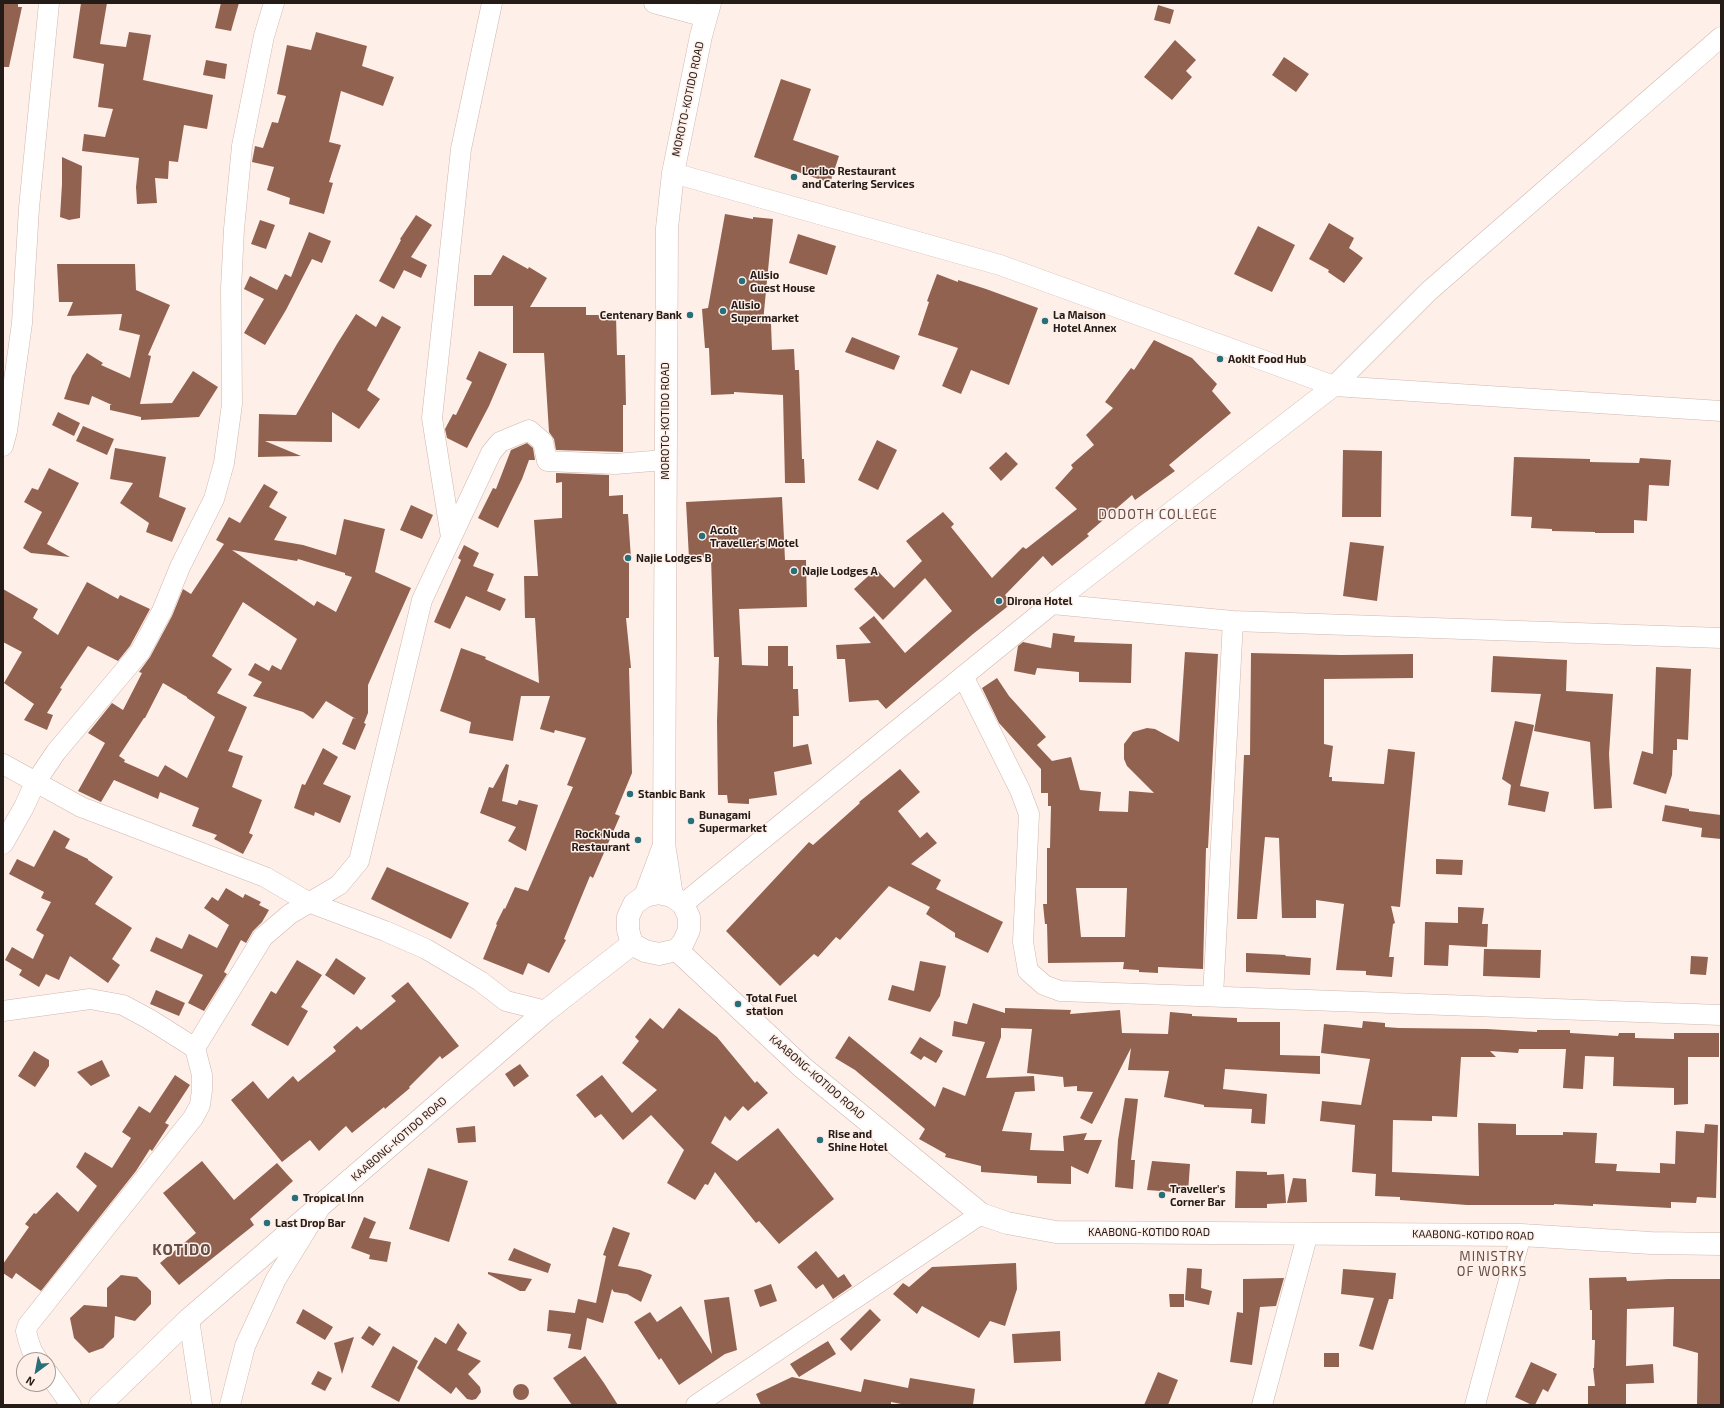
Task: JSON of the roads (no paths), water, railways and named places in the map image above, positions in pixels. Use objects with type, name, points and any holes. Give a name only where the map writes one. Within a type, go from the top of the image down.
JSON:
[{"type":"main road","name":"MOROTO-KOTIDO ROAD","points":[[677,900],[664,844],[667,228],[673,173],[700,36],[708,10]]},
{"type":"main road","name":"MOROTO-KOTIDO ROAD","points":[[645,896],[664,844]]},
{"type":"main road","points":[[658,893],[677,900],[689,917],[689,930],[677,950],[659,954],[645,951],[632,944],[628,930],[628,917],[634,904],[645,896],[658,893]]},
{"type":"main road","name":"KAABONG-KOTIDO ROAD","points":[[100,1405],[189,1319],[546,1011],[632,944]]},
{"type":"main road","name":"KAABONG-KOTIDO ROAD","points":[[677,950],[802,1067],[981,1214],[1007,1222],[1056,1232],[1521,1235],[1651,1243],[1721,1244]]},
{"type":"street","points":[[3,446],[7,431],[22,323],[29,208],[50,3]]},
{"type":"street","points":[[3,844],[24,807],[34,783],[76,727],[140,652],[162,612],[180,567],[214,499],[224,463],[232,404],[231,289],[234,230],[242,146],[264,36],[274,3]]},
{"type":"street","points":[[451,537],[432,418],[461,149],[492,3]]},
{"type":"street","points":[[654,3],[708,10]]},
{"type":"street","points":[[677,900],[963,676],[1052,604],[1334,386],[1429,291],[1721,37]]},
{"type":"street","points":[[673,173],[1000,265],[1334,386],[1721,411]]},
{"type":"street","points":[[195,1048],[263,937],[290,914],[338,885],[359,861],[422,600],[491,453],[500,442],[529,430],[543,442],[547,460],[615,464],[665,460]]},
{"type":"street","points":[[1052,604],[1233,621],[1721,638]]},
{"type":"street","points":[[1213,996],[1233,621]]},
{"type":"street","points":[[963,676],[1020,790],[1028,814],[1023,942],[1028,971],[1044,985],[1060,991],[1721,1015]]},
{"type":"street","points":[[3,764],[34,783],[81,808],[265,877],[308,902],[385,931],[426,949],[480,981],[506,1001],[546,1011]]},
{"type":"street","points":[[3,1010],[90,999],[123,1005],[149,1019],[195,1048],[202,1075],[200,1105],[193,1118],[28,1325],[26,1331],[33,1352]]},
{"type":"street","points":[[230,1405],[245,1346],[276,1279],[321,1206]]},
{"type":"street","points":[[696,1405],[981,1214]]},
{"type":"street","points":[[1262,1405],[1308,1233]]},
{"type":"street","points":[[1475,1405],[1521,1235]]},
{"type":"street","points":[[189,1319],[202,1405]]},
{"type":"street","points":[[56,1384],[71,1405]]},
{"type":"place","name":"Loribo Restaurant and Catering Services","points":[[794,177]]},
{"type":"place","name":"Alisio Guest House","points":[[742,281]]},
{"type":"place","name":"Alisio Supermarket","points":[[723,311]]},
{"type":"place","name":"Centenary Bank","points":[[690,315]]},
{"type":"place","name":"La Maison Hotel Annex","points":[[1045,321]]},
{"type":"place","name":"Aokit Food Hub","points":[[1220,359]]},
{"type":"place","name":"Acolt Traveller's Motel","points":[[702,536]]},
{"type":"place","name":"Najie Lodges B","points":[[628,558]]},
{"type":"place","name":"Najie Lodges A","points":[[794,571]]},
{"type":"place","name":"Dirona Hotel","points":[[999,601]]},
{"type":"place","name":"Stanbic Bank","points":[[630,794]]},
{"type":"place","name":"Bunagami Supermarket","points":[[691,821]]},
{"type":"place","name":"Rock Nuda Restaurant","points":[[638,840]]},
{"type":"place","name":"Total Fuel station","points":[[738,1004]]},
{"type":"place","name":"Rise and Shine Hotel","points":[[820,1140]]},
{"type":"place","name":"Traveller's Corner Bar","points":[[1162,1195]]},
{"type":"place","name":"Tropical Inn","points":[[295,1198]]},
{"type":"place","name":"Last Drop Bar","points":[[267,1223]]},
{"type":"district","name":"DODOTH COLLEGE","points":[[1158,515]]},
{"type":"district","name":"KOTIDO","points":[[182,1250]]},
{"type":"district","name":"MINISTRY OF WORKS","points":[[1492,1264]]}]
